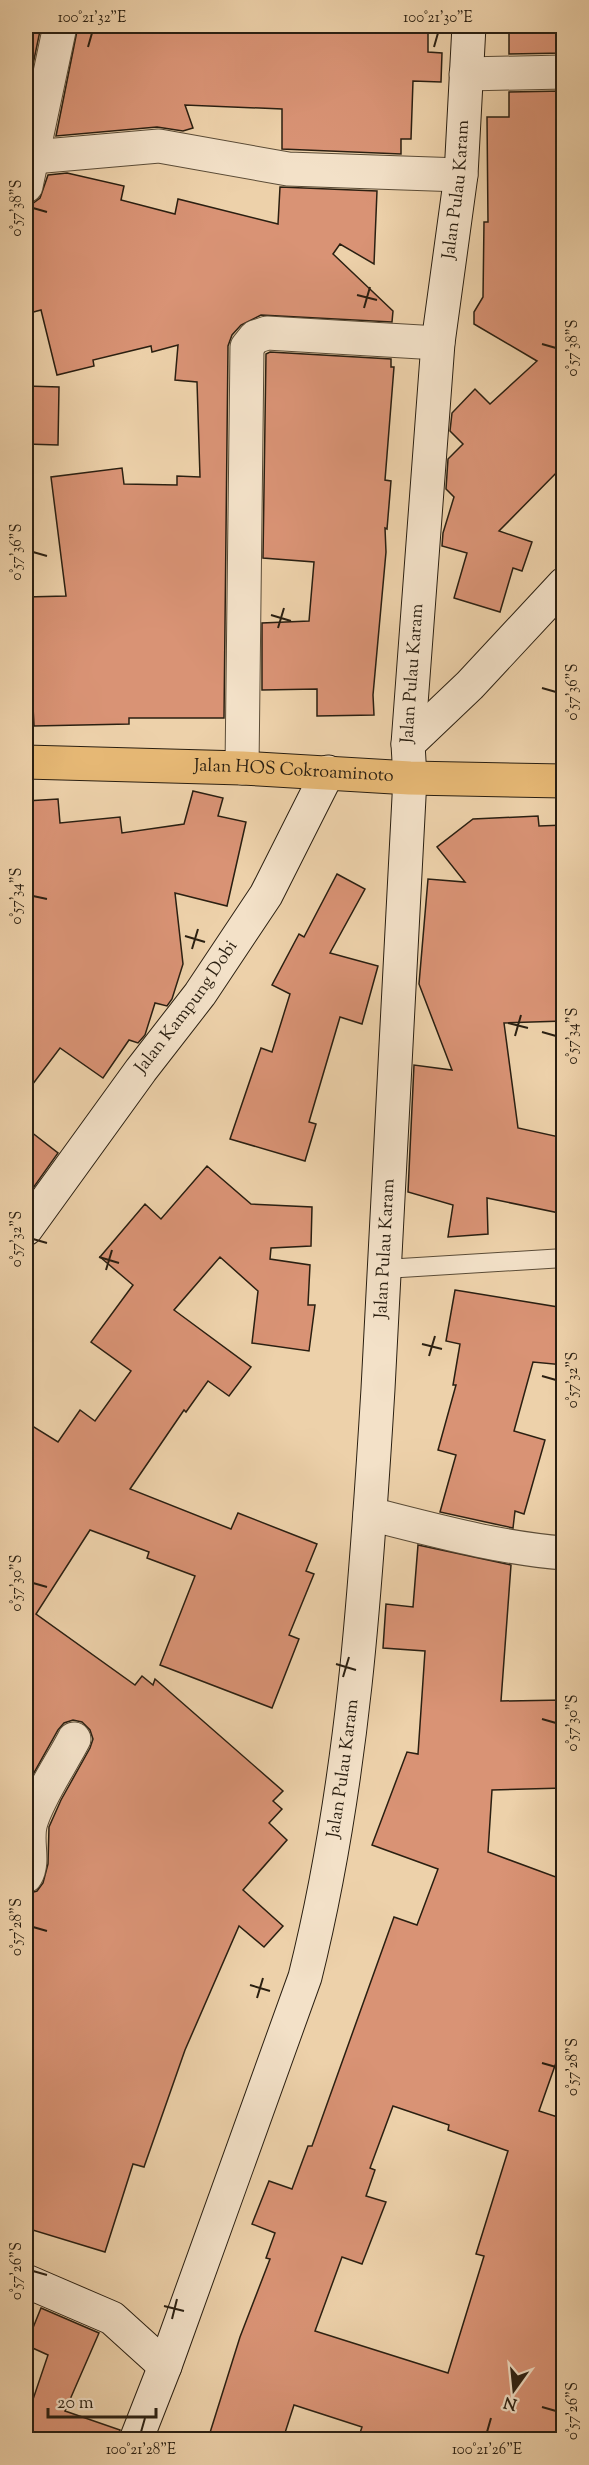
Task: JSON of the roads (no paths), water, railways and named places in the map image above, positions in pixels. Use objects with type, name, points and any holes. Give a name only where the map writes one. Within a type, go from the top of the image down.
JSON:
[{"type":"main road","name":"Jalan HOS Cokroaminoto","points":[[26,762],[242,768],[410,778],[564,781]]},
{"type":"street","points":[[60,26],[29,172],[159,146],[288,169],[460,175]]},
{"type":"street","name":"Jalan Pulau Karam","points":[[136,2439],[165,2366],[305,1977],[322,1912],[335,1839],[350,1725],[370,1514],[410,778],[408,744],[438,343],[460,175],[469,26]]},
{"type":"street","points":[[466,74],[564,72]]},
{"type":"street","points":[[242,768],[247,347],[255,337],[267,333],[438,343]]},
{"type":"street","points":[[408,744],[470,685],[564,584]]},
{"type":"street","name":"Jalan Kampung Dobi","points":[[26,1229],[141,1070],[200,994],[260,905],[328,772]]},
{"type":"street","points":[[370,1514],[527,1551],[564,1553]]},
{"type":"street","points":[[26,1876],[31,1866],[27,1840],[32,1819],[74,1739]]},
{"type":"street","points":[[26,2281],[112,2318],[165,2366]]},
{"type":"lane","points":[[385,1269],[564,1258]]}]
